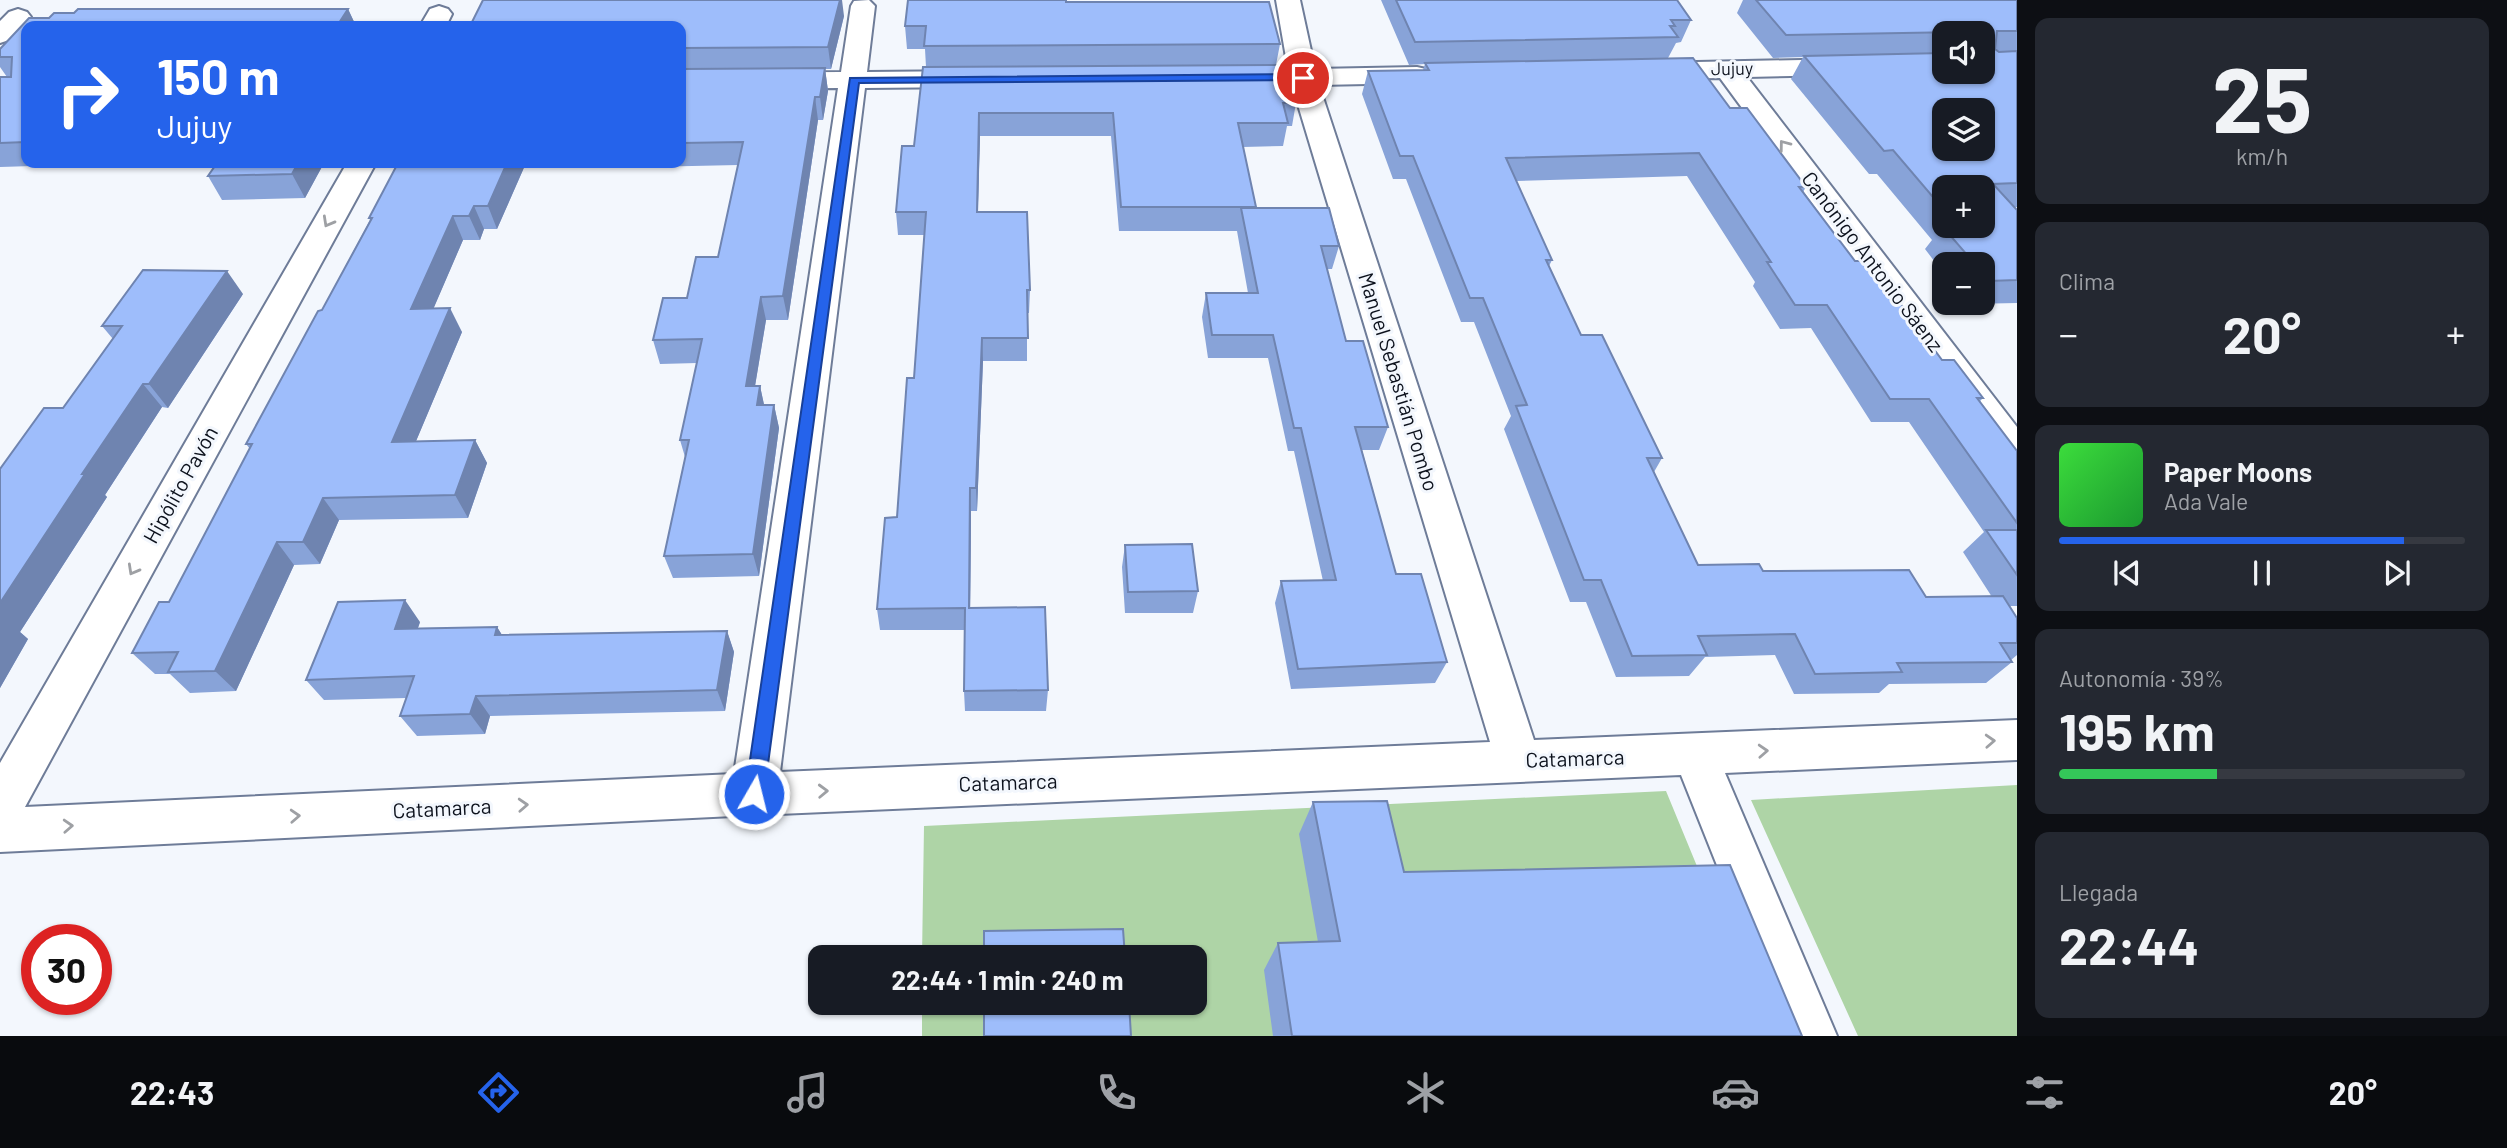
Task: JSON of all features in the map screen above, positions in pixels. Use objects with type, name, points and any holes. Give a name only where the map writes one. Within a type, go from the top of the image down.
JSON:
[{"type":"street","name":"Manuel Sebastián Pombo","points":[[1288,0],[1303,78],[1518,761]]},
{"type":"street","points":[[754,794],[863,6]]},
{"type":"street","points":[[0,35],[18,17]]},
{"type":"street","name":"Jujuy","points":[[1618,72],[1932,65]]},
{"type":"street","name":"Canónigo Antonio Sáenz","points":[[1727,69],[2017,454]]},
{"type":"street","points":[[1208,78],[1440,75]]},
{"type":"street","points":[[686,81],[1004,79]]},
{"type":"street","name":"Hipólito Pavón","points":[[0,807],[358,168]]},
{"type":"street","name":"Catamarca","points":[[0,830],[754,794],[2017,740]]},
{"type":"street","points":[[1695,754],[1811,1036]]},
{"type":"green space","points":[[2017,785],[2017,1036],[1858,1036],[1751,800]]},
{"type":"green space","points":[[1666,791],[1767,1036],[922,1036],[922,1015],[1207,1015],[1207,945],[922,945],[924,826]]},
{"type":"building","points":[[483,0],[840,0],[828,47],[686,48],[686,21],[472,21]]},
{"type":"building","points":[[908,0],[1269,2],[1280,44],[924,46],[926,26],[905,26]]},
{"type":"building","points":[[1396,0],[1677,0],[1691,20],[1671,20],[1675,26],[1670,26],[1678,37],[1415,42]]},
{"type":"building","points":[[1756,0],[2017,0],[2017,31],[1997,31],[1995,49],[1995,21],[1932,21],[1932,32],[1786,35]]},
{"type":"building","points":[[78,9],[348,9],[340,21],[26,21],[29,18],[49,18],[54,13],[74,13]]},
{"type":"building","points":[[21,27],[21,142],[0,143],[0,77],[11,77],[12,57],[0,57],[0,49]]},
{"type":"building","points":[[1995,49],[1999,52],[2017,51],[2017,183],[1995,184],[1995,175],[1932,175],[1932,196],[1893,150],[1884,151],[1804,56],[1932,53],[1932,84],[1995,84]]},
{"type":"building","points":[[1693,58],[1730,108],[1747,108],[1806,187],[1799,187],[1855,261],[1869,261],[1942,360],[1954,360],[1983,398],[1977,398],[2017,451],[2017,523],[1929,399],[1890,399],[1827,305],[1795,305],[1767,262],[1771,262],[1699,153],[1506,158],[1552,260],[1546,260],[1581,335],[1602,335],[1662,458],[1647,458],[1698,565],[1759,564],[1763,571],[1909,570],[1926,597],[2003,596],[2017,618],[2017,643],[2000,643],[2012,662],[1897,663],[1902,672],[1815,674],[1795,634],[1698,636],[1707,655],[1632,656],[1601,580],[1584,580],[1516,406],[1527,405],[1483,298],[1470,298],[1413,156],[1400,156],[1368,71],[1429,70],[1425,63]]},
{"type":"building","points":[[1286,65],[1296,103],[1283,103],[1288,123],[1238,123],[1256,207],[1121,207],[1113,113],[979,113],[977,212],[1027,212],[1030,290],[1027,290],[1028,338],[982,338],[976,488],[970,488],[969,608],[1045,607],[1048,690],[964,691],[965,608],[877,609],[885,518],[897,517],[907,378],[914,378],[926,212],[896,212],[902,146],[914,146],[923,67]]},
{"type":"building","points":[[825,68],[820,97],[815,97],[783,296],[761,297],[746,386],[760,386],[757,405],[774,405],[753,554],[664,556],[689,440],[680,440],[702,339],[653,340],[663,298],[687,298],[696,257],[718,257],[743,142],[686,143],[686,69]]},
{"type":"building","points":[[214,168],[295,168],[292,174],[208,176]]},
{"type":"building","points":[[395,168],[505,168],[488,206],[474,206],[469,216],[453,216],[411,309],[450,308],[392,442],[475,440],[455,495],[323,498],[303,542],[277,542],[215,671],[168,672],[178,652],[132,653],[159,602],[169,602],[252,444],[246,444],[372,218],[369,218]]},
{"type":"building","points":[[1995,186],[2017,210],[2017,280],[1995,281],[1995,252],[1965,252],[1952,238],[1995,238]]},
{"type":"building","points":[[1241,208],[1329,208],[1339,246],[1321,246],[1346,341],[1363,341],[1388,427],[1355,427],[1396,574],[1421,574],[1447,662],[1298,669],[1281,581],[1336,580],[1301,428],[1294,428],[1273,335],[1212,335],[1206,293],[1258,293]]},
{"type":"building","points":[[143,270],[227,271],[149,384],[143,384],[0,603],[0,469],[44,408],[63,408],[122,326],[102,326]]},
{"type":"building","points":[[1986,530],[2017,530],[2017,575]]},
{"type":"building","points":[[1192,544],[1198,591],[1128,592],[1125,545]]},
{"type":"building","points":[[405,600],[395,629],[497,627],[495,635],[727,631],[717,690],[476,696],[470,714],[400,716],[414,676],[306,680],[338,602]]},
{"type":"building","points":[[1387,801],[1404,872],[1730,865],[1802,1036],[1292,1036],[1278,943],[1340,941],[1313,802]]},
{"type":"building","points":[[1123,929],[1124,945],[984,945],[984,931]]},
{"type":"building","points":[[984,1015],[1130,1015],[1131,1036],[984,1036]]},
{"type":"route","points":[[754,794],[854,80],[1303,78]]}]
